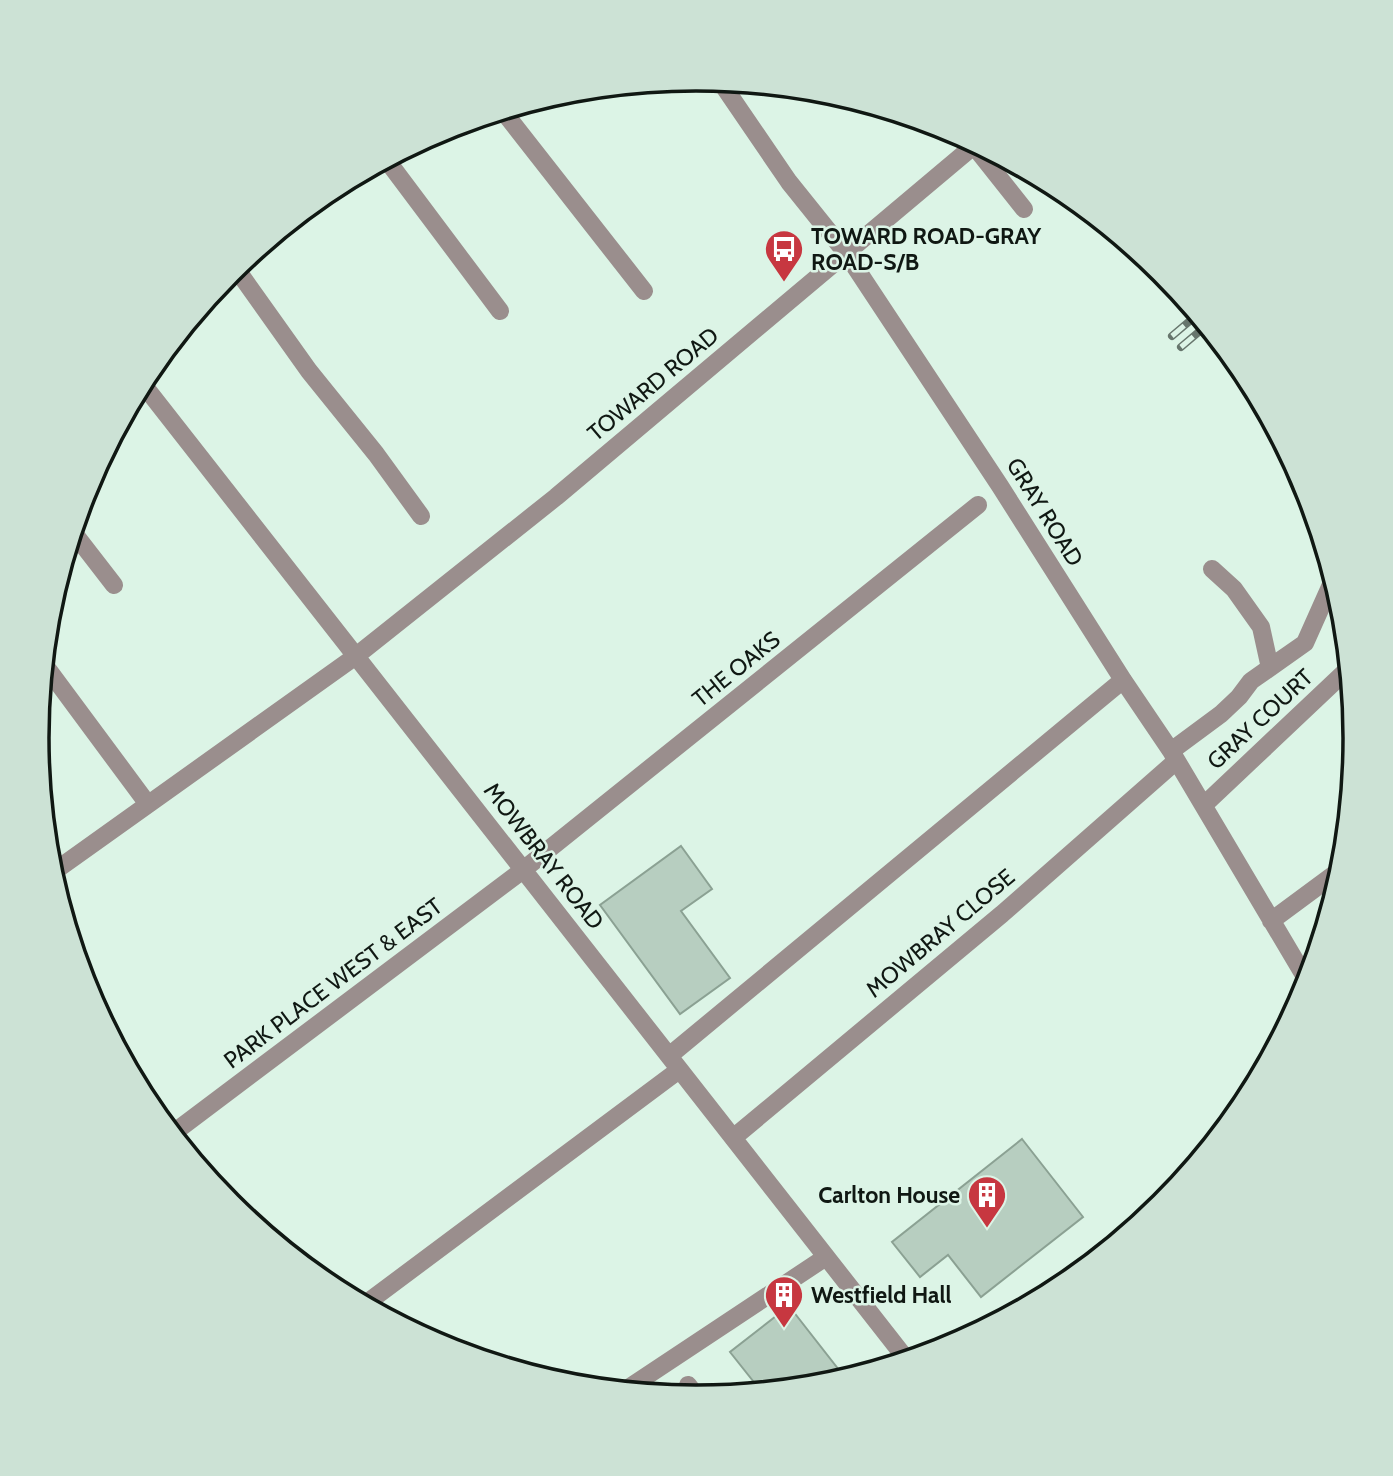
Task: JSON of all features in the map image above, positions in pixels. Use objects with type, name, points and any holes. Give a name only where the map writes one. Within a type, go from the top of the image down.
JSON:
[{"type":"street","name":"GRAY ROAD","points":[[728,92],[789,181],[846,253],[1000,486],[1204,805],[1301,970]]},
{"type":"street","points":[[510,119],[644,291]]},
{"type":"street","name":"TOWARD ROAD","points":[[61,865],[356,656],[556,497],[968,151]]},
{"type":"street","points":[[985,158],[1024,209]]},
{"type":"street","points":[[393,166],[500,311]]},
{"type":"street","points":[[242,277],[309,371],[376,454],[421,516]]},
{"type":"street","name":"MOWBRAY ROAD","points":[[149,392],[901,1352]]},
{"type":"street","name":"THE OAKS","points":[[523,870],[978,505]]},
{"type":"street","points":[[80,541],[114,585]]},
{"type":"street","points":[[1212,569],[1234,589],[1261,627],[1270,668]]},
{"type":"street","name":"MOWBRAY CLOSE","points":[[733,1138],[1002,914],[1221,714],[1251,681],[1304,643],[1327,592]]},
{"type":"street","points":[[52,675],[147,803]]},
{"type":"street","name":"GRAY COURT","points":[[1204,805],[1341,676]]},
{"type":"street","points":[[373,1299],[674,1063],[1123,680]]},
{"type":"street","name":"PARK PLACE WEST & EAST","points":[[180,1128],[523,870]]},
{"type":"street","points":[[1271,921],[1329,878]]},
{"type":"street","points":[[637,1382],[826,1257]]},
{"type":"building","points":[[681,846],[712,889],[681,911],[730,978],[680,1014],[600,905]]},
{"type":"building","name":"Carlton House","points":[[1022,1139],[1083,1217],[981,1297],[948,1255],[920,1277],[892,1242]]},
{"type":"building","name":"Westfield Hall","points":[[789,1306],[838,1369],[754,1383],[730,1352]]},
{"type":"railway","points":[[1172,336],[1191,320]]},
{"type":"railway","points":[[1181,347],[1200,331]]},
{"type":"place","name":"TOWARD ROAD-GRAY ROAD-S/B","points":[[784,283]]},
{"type":"place","name":"Carlton House","points":[[987,1229]]},
{"type":"place","name":"Westfield Hall","points":[[784,1329]]}]
